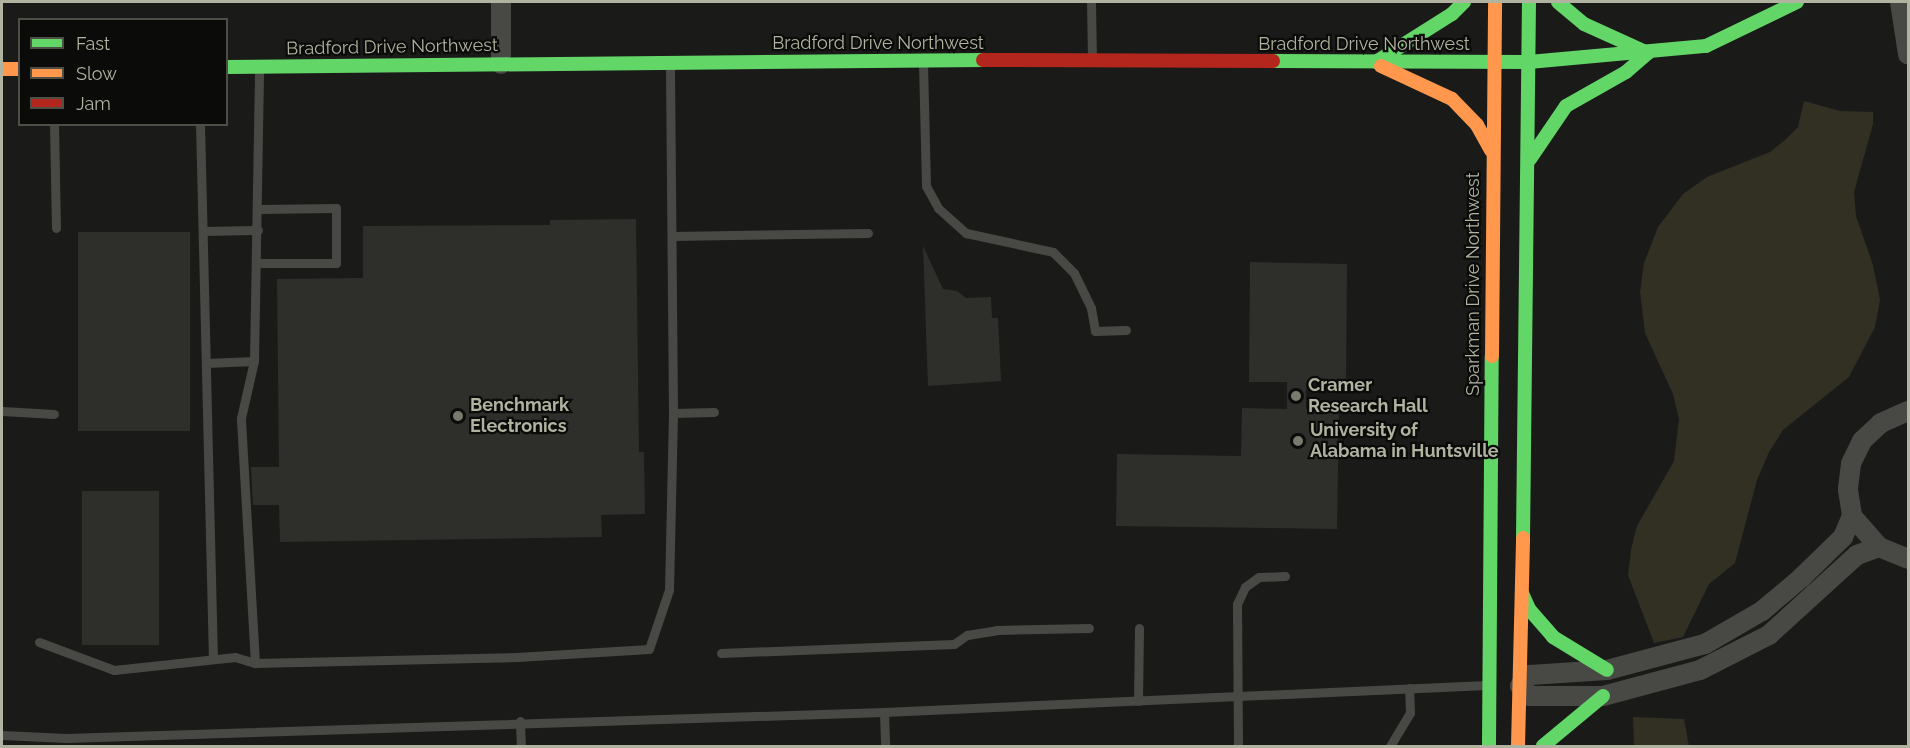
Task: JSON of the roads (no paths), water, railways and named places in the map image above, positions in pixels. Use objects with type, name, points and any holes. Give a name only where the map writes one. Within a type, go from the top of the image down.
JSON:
[{"type":"main road","points":[[1375,63],[1452,14],[1464,2]]},
{"type":"main road","name":"Sparkman Drive Northwest","points":[[1489,747],[1491,150],[1496,62],[1495,2]]},
{"type":"main road","points":[[1518,747],[1530,159],[1529,2]]},
{"type":"main road","points":[[1530,159],[1566,106],[1626,72],[1648,53],[1584,24],[1557,2]]},
{"type":"main road","name":"Bradford Drive Northwest","points":[[228,67],[923,61],[1529,62],[1706,46],[1797,2]]},
{"type":"main road","points":[[1375,63],[1452,99],[1477,125],[1491,150]]},
{"type":"main road","points":[[2,69],[18,69]]},
{"type":"main road","points":[[1522,592],[1529,609],[1552,637],[1606,670]]},
{"type":"main road","points":[[1543,747],[1567,723],[1604,696]]},
{"type":"street","points":[[501,2],[501,64]]},
{"type":"street","points":[[1900,2],[1908,54]]},
{"type":"street","points":[[1520,686],[1530,675],[1606,670],[1705,644],[1762,610],[1843,537],[1852,516],[1848,490],[1851,464],[1862,441],[1881,423],[1908,411]]},
{"type":"street","points":[[1852,516],[1879,547],[1908,559]]},
{"type":"street","points":[[1488,685],[1520,686],[1530,696],[1604,696],[1700,670],[1769,635],[1857,555],[1879,547]]},
{"type":"lane","points":[[1091,2],[1092,61]]},
{"type":"lane","points":[[923,61],[926,186],[938,208],[966,233],[1053,252],[1074,273],[1091,308],[1095,331],[1126,330]]},
{"type":"lane","points":[[39,642],[114,670],[235,657],[255,663],[517,657],[649,649],[669,590],[673,413],[670,62]]},
{"type":"lane","points":[[255,663],[241,418],[254,362],[259,67]]},
{"type":"lane","points":[[54,126],[56,228]]},
{"type":"lane","points":[[200,126],[213,658]]},
{"type":"lane","points":[[257,263],[336,263],[336,208],[258,209]]},
{"type":"lane","points":[[203,231],[258,230]]},
{"type":"lane","points":[[672,236],[868,233]]},
{"type":"lane","points":[[206,363],[254,362]]},
{"type":"lane","points":[[2,411],[54,414]]},
{"type":"lane","points":[[673,413],[714,412]]},
{"type":"lane","points":[[1238,747],[1237,604],[1245,587],[1259,577],[1285,576]]},
{"type":"lane","points":[[721,654],[954,644],[967,634],[998,630],[1089,628]]},
{"type":"lane","points":[[1138,700],[1139,628]]},
{"type":"lane","points":[[2,735],[66,738],[520,721],[884,712],[1488,685]]},
{"type":"lane","points":[[1390,747],[1410,713],[1409,688]]},
{"type":"lane","points":[[884,712],[885,747]]},
{"type":"lane","points":[[520,721],[521,747]]},
{"type":"place","name":"Cramer Research Hall","points":[[1296,396]]},
{"type":"place","name":"Benchmark Electronics","points":[[458,416]]},
{"type":"place","name":"University of Alabama in Huntsville","points":[[1298,441]]}]
